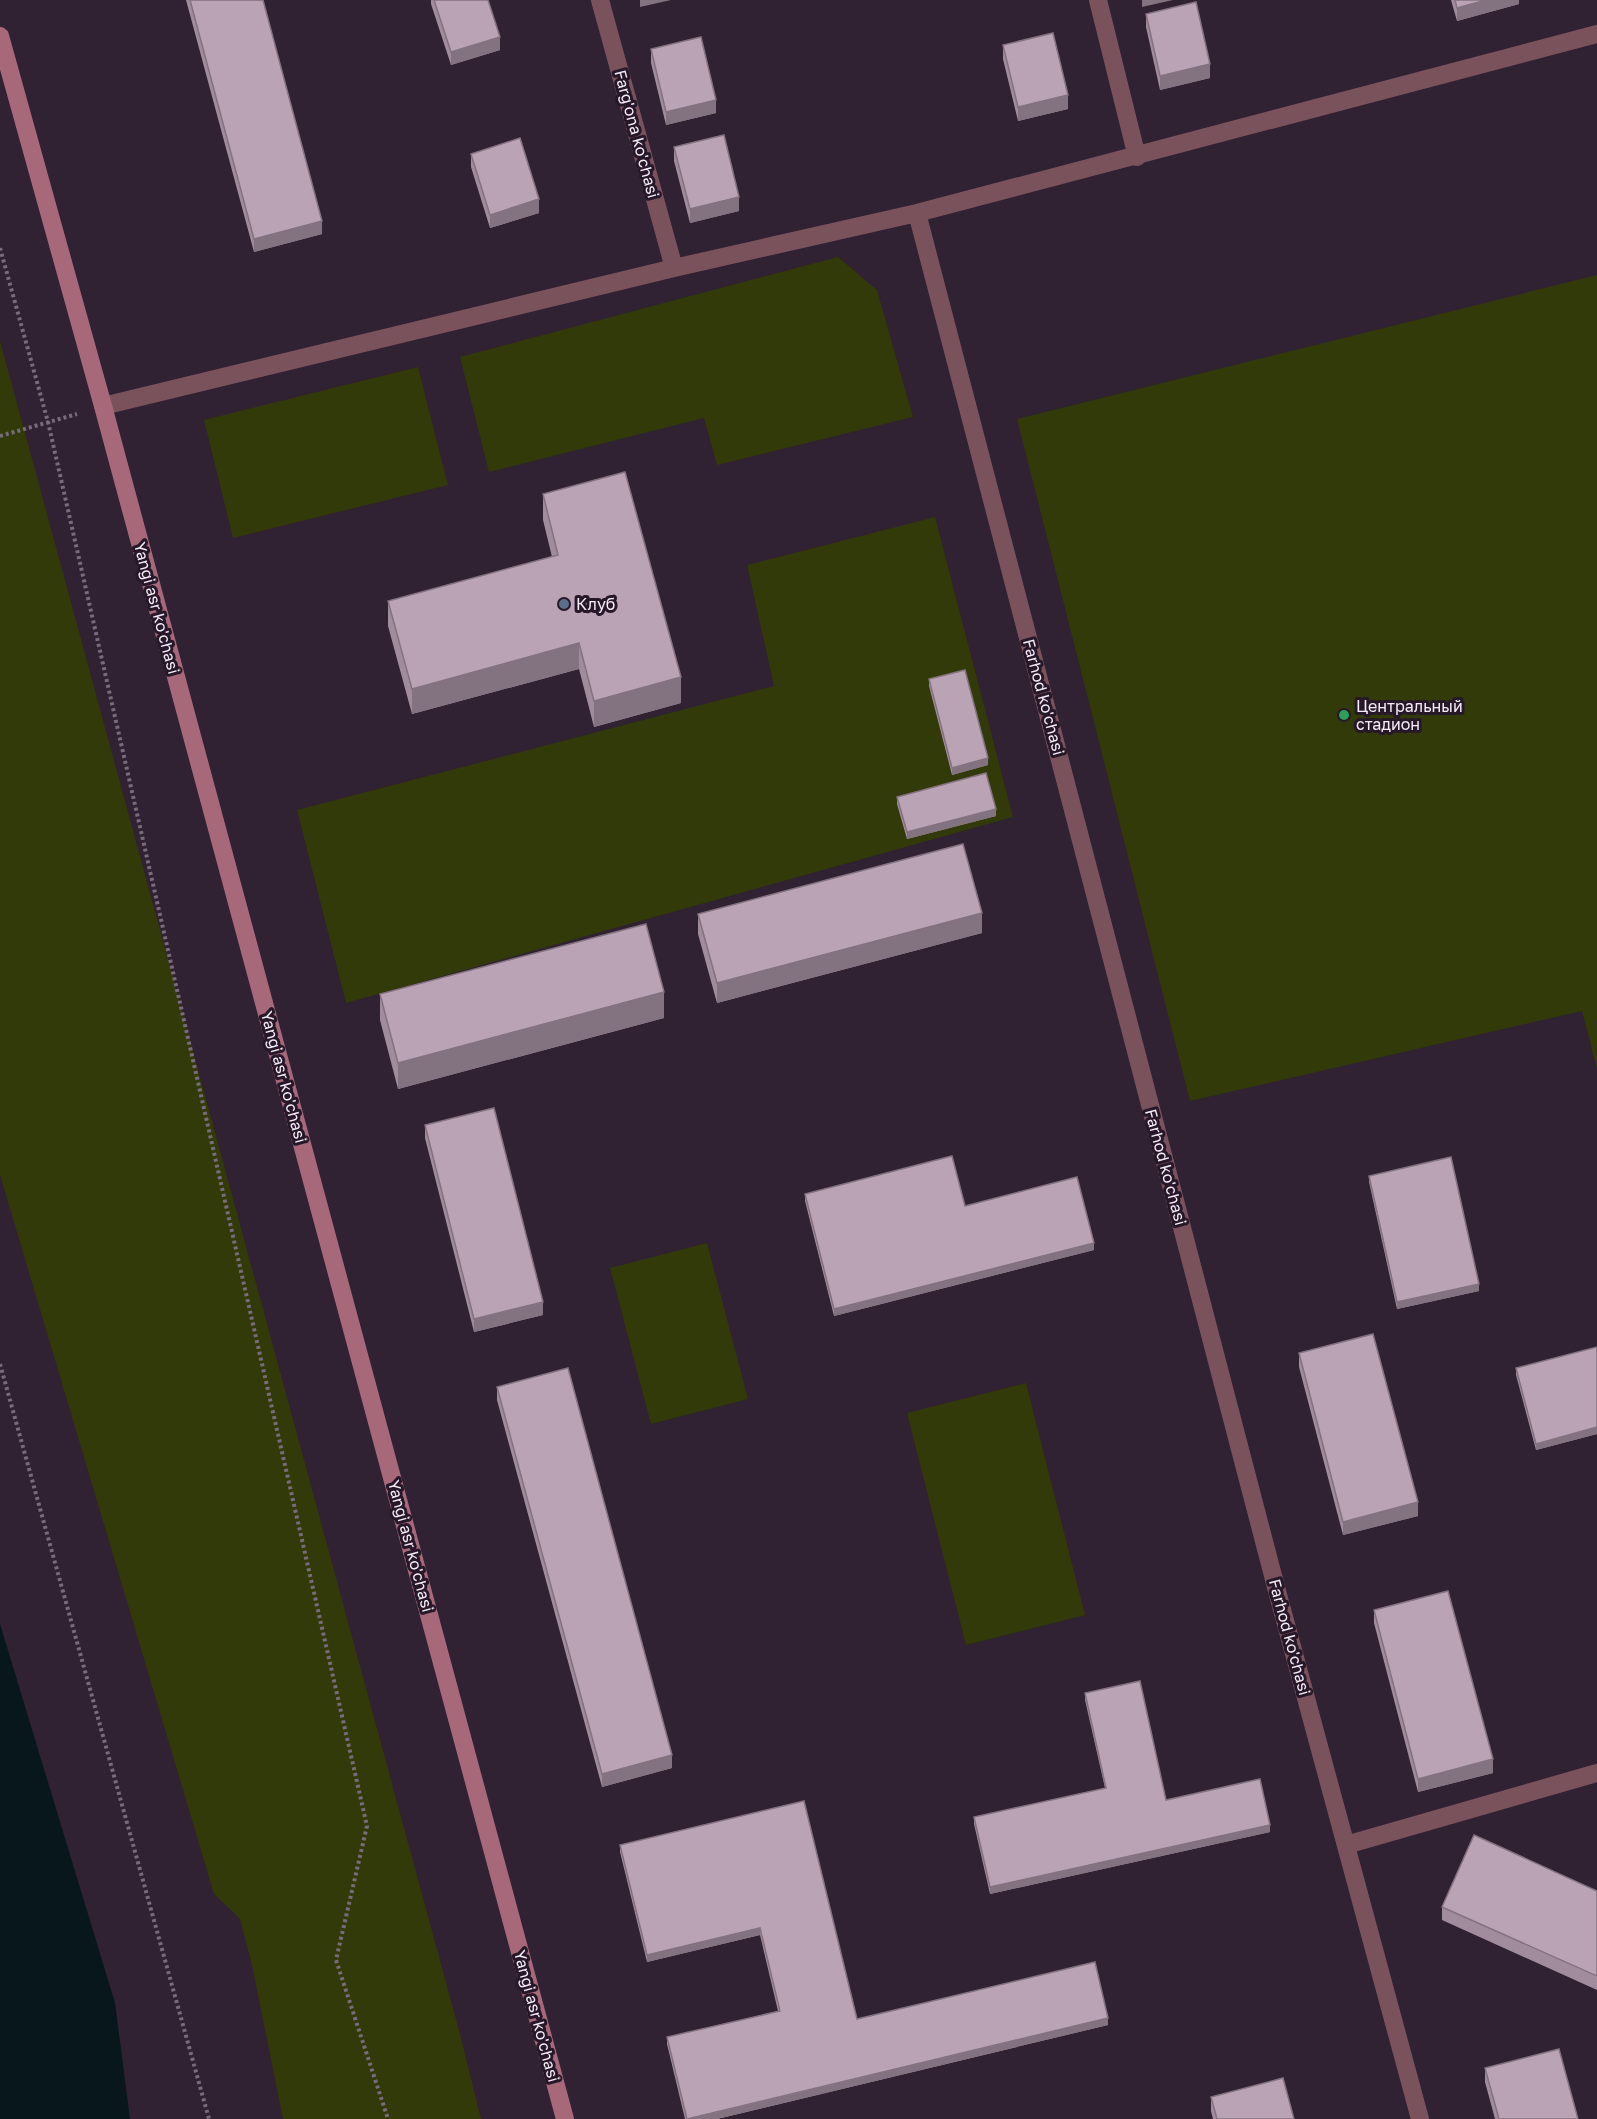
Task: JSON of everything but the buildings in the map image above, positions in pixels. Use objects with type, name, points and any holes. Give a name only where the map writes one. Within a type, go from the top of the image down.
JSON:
[{"type":"street","name":"Farg'ona ko'chasi","points":[[600,0],[674,268]]},
{"type":"street","points":[[1098,0],[1137,157]]},
{"type":"street","points":[[103,406],[674,268],[917,213],[1137,157],[1597,34]]},
{"type":"street","name":"Yangi asr ko'chasi","points":[[0,36],[103,406],[565,2119]]},
{"type":"street","name":"Farhod ko'chasi","points":[[917,213],[1420,2119]]},
{"type":"street","points":[[1346,1845],[1597,1773]]},
{"type":"path","points":[[0,248],[48,422],[367,1826],[336,1960],[388,2119]]},
{"type":"path","points":[[0,436],[103,406]]},
{"type":"path","points":[[0,1364],[209,2119]]},
{"type":"green space","points":[[838,257],[877,290],[913,417],[717,465],[704,418],[489,472],[460,357]]},
{"type":"green space","name":"Центральный стадион","points":[[1597,275],[1597,1069],[1582,1011],[1190,1101],[1017,419]]},
{"type":"green space","points":[[0,341],[460,2034],[481,2119],[283,2119],[252,1965],[240,1919],[214,1894],[0,1175]]},
{"type":"green space","points":[[418,367],[448,485],[233,538],[204,420]]},
{"type":"green space","points":[[935,517],[1013,817],[346,1003],[297,810],[774,686],[747,565]]},
{"type":"green space","points":[[707,1243],[748,1399],[651,1424],[610,1268]]},
{"type":"green space","points":[[1026,1383],[1085,1615],[966,1645],[907,1413]]},
{"type":"shaded area","points":[[0,1624],[115,2003],[130,2119],[0,2119]]},
{"type":"place","name":"Клуб","points":[[564,604]]},
{"type":"place","name":"Центральный стадион","points":[[1344,715]]}]
